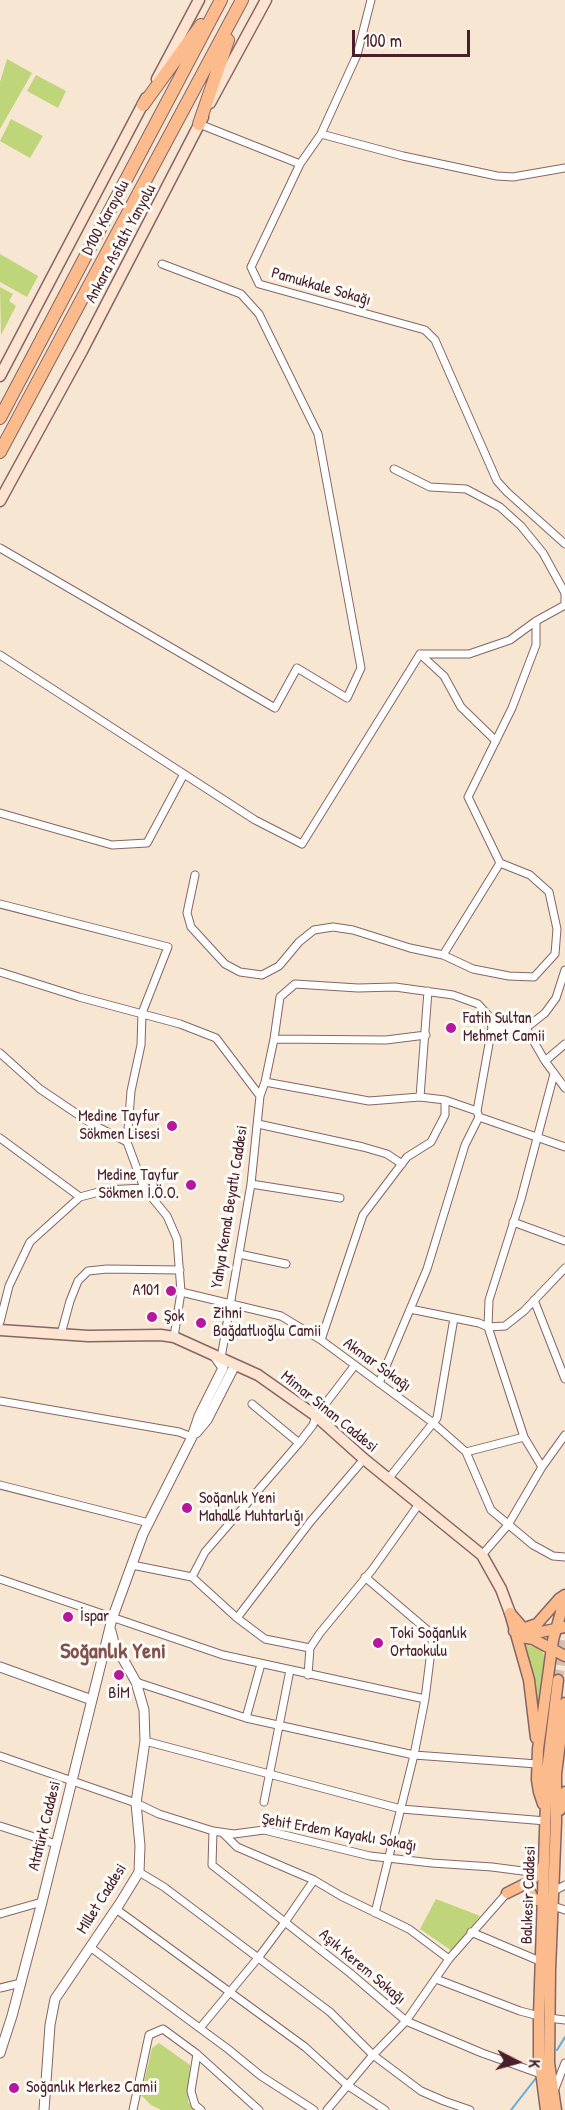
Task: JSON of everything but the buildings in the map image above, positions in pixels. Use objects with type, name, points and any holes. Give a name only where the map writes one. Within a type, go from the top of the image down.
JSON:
[{"type":"highway","points":[[143,105],[220,0]]},
{"type":"highway","name":"D100 Karayolu","points":[[0,418],[220,0]]},
{"type":"highway","points":[[199,124],[243,0]]},
{"type":"highway","name":"D100 Karayolu","points":[[0,452],[243,0]]},
{"type":"main road","points":[[0,376],[198,0]]},
{"type":"main road","name":"Ankara Asfaltı Yanyolu","points":[[0,501],[82,351],[266,0]]},
{"type":"main road","name":"Mimar Sinan Caddesi","points":[[0,1330],[174,1337],[258,1375],[316,1416],[364,1459],[482,1556],[501,1589],[519,1629]]},
{"type":"main road","points":[[519,1629],[537,1624],[559,1599],[565,1597],[560,1628],[552,1649],[538,1749],[538,1792],[546,1806]]},
{"type":"main road","points":[[519,1629],[541,1632],[560,1628]]},
{"type":"main road","points":[[519,1629],[521,1637],[533,1639],[565,1656]]},
{"type":"main road","points":[[519,1629],[529,1680],[538,1749]]},
{"type":"main road","name":"Balıkesir Caddesi","points":[[554,1891],[560,1873],[551,1821],[546,1806],[550,1739],[558,1680]]},
{"type":"main road","name":"Balıkesir Caddesi","points":[[546,2110],[541,2074],[544,2017],[543,1901],[538,1873],[551,1821],[565,1703]]},
{"type":"main road","points":[[551,1821],[565,1792]]},
{"type":"main road","points":[[507,1893],[538,1873]]},
{"type":"main road","points":[[538,1873],[529,1890],[543,1901]]},
{"type":"main road","points":[[507,1893],[543,1901],[549,1899],[554,1891]]},
{"type":"main road","name":"Balıkesir Caddesi","points":[[543,1901],[544,2017],[556,2110]]},
{"type":"street","name":"Pamukkale Sokağı","points":[[371,0],[357,56],[321,134],[300,164],[251,267],[259,284],[425,330],[435,340],[497,481],[565,544]]},
{"type":"street","points":[[199,124],[300,164]]},
{"type":"street","points":[[321,134],[403,156],[497,177],[513,177],[565,168]]},
{"type":"street","points":[[1,551],[275,708],[297,668],[347,698],[361,668],[318,434],[259,314],[253,307],[241,294],[162,264]]},
{"type":"street","points":[[394,469],[430,487],[466,489],[500,507],[521,526],[543,553],[565,593],[565,605],[536,621],[510,640],[469,654],[420,654]]},
{"type":"street","points":[[195,875],[187,913],[191,927],[225,964],[240,972],[262,975],[279,966],[299,942],[314,930],[333,927],[353,930],[411,948],[443,955],[473,969],[509,976],[534,977],[555,954],[557,928],[549,892],[531,875],[500,863],[468,797],[512,708],[536,645],[536,621]]},
{"type":"street","points":[[420,654],[444,676],[461,707],[496,741]]},
{"type":"street","points":[[0,655],[255,820],[302,844],[420,654]]},
{"type":"street","points":[[0,813],[112,845],[147,843],[184,774]]},
{"type":"street","points":[[443,955],[500,863]]},
{"type":"street","points":[[0,904],[168,947],[142,1013],[141,1045],[131,1091],[128,1142],[144,1188],[167,1216],[177,1239],[181,1292],[174,1337]]},
{"type":"street","points":[[379,1383],[427,1269],[465,1145],[478,1114],[492,1027],[526,1028],[545,1013],[556,998],[565,970]]},
{"type":"street","points":[[0,972],[79,997],[142,1013],[216,1038],[260,1096]]},
{"type":"street","name":"Yahya Kemal Beyatlı Caddesi","points":[[92,1700],[112,1624],[143,1534],[192,1437],[199,1416],[223,1368],[218,1356],[230,1305],[251,1184],[260,1096],[274,1039],[280,997],[295,984],[358,988],[395,987],[453,995],[478,1004],[488,1015],[492,1027]]},
{"type":"street","points":[[420,1096],[428,992]]},
{"type":"street","points":[[526,1028],[545,1061],[565,1088]]},
{"type":"street","points":[[274,1039],[386,1040],[426,1035]]},
{"type":"street","points":[[545,1061],[565,1044]]},
{"type":"street","points":[[0,1053],[40,1089],[92,1124],[128,1142]]},
{"type":"street","points":[[542,1467],[524,1437],[488,1327],[489,1300],[554,1074]]},
{"type":"street","points":[[265,1082],[369,1101],[420,1096],[445,1100],[565,1147]]},
{"type":"street","points":[[321,1340],[363,1215],[407,1157],[431,1142],[445,1115],[445,1100]]},
{"type":"street","points":[[258,1124],[363,1147],[387,1154],[402,1164]]},
{"type":"street","points":[[0,1138],[81,1197]]},
{"type":"street","points":[[251,1184],[340,1198]]},
{"type":"street","points":[[0,1322],[9,1286],[30,1242],[81,1197],[105,1190],[144,1188]]},
{"type":"street","points":[[513,1222],[565,1241]]},
{"type":"street","points":[[238,1254],[286,1264]]},
{"type":"street","points":[[410,1309],[488,1327],[505,1326],[565,1268]]},
{"type":"street","points":[[61,1334],[78,1281],[88,1271],[180,1270]]},
{"type":"street","name":"Akmar Sokağı","points":[[181,1292],[280,1316],[321,1340],[432,1422],[466,1452],[491,1510],[533,1545],[553,1556],[565,1557]]},
{"type":"street","points":[[534,1300],[565,1379]]},
{"type":"street","points":[[389,1478],[437,1418],[454,1318]]},
{"type":"street","name":"Yahya Kemal Beyatlı Caddesi","points":[[192,1437],[207,1420],[235,1365]]},
{"type":"street","points":[[192,1577],[205,1552],[299,1443],[313,1425],[316,1416],[355,1365]]},
{"type":"street","points":[[0,1401],[179,1432],[192,1437]]},
{"type":"street","points":[[252,1404],[299,1443]]},
{"type":"street","points":[[482,1556],[508,1525],[542,1467],[565,1435]]},
{"type":"street","points":[[466,1452],[524,1437]]},
{"type":"street","points":[[237,1618],[311,1521],[364,1459]]},
{"type":"street","points":[[0,1485],[150,1523]]},
{"type":"street","points":[[308,1675],[310,1648],[419,1504]]},
{"type":"street","points":[[132,1564],[192,1577],[237,1618],[269,1641],[310,1648]]},
{"type":"street","points":[[365,1577],[433,1635],[425,1699],[414,1755],[375,1913]]},
{"type":"street","points":[[0,1579],[112,1624],[223,1655],[425,1699]]},
{"type":"street","name":"Millet Caddesi","points":[[44,2110],[50,2025],[55,1999],[139,1872],[140,1846],[136,1803],[145,1741],[144,1710],[136,1683],[114,1643],[112,1624]]},
{"type":"street","points":[[100,1672],[113,1662],[125,1665]]},
{"type":"street","points":[[246,1718],[261,1664]]},
{"type":"street","points":[[0,1667],[92,1700]]},
{"type":"street","points":[[264,1802],[290,1670]]},
{"type":"street","points":[[136,1683],[246,1718],[414,1755],[537,1764]]},
{"type":"street","name":"Atatürk Caddesi","points":[[0,2053],[21,1983],[92,1700]]},
{"type":"street","points":[[145,1741],[401,1809],[551,1821]]},
{"type":"street","name":"Şehit Erdem Kayaklı Sokağı","points":[[0,1756],[136,1803],[159,1814],[213,1831],[234,1834],[264,1830],[370,1856],[538,1873]]},
{"type":"street","points":[[0,1826],[56,1844]]},
{"type":"street","name":"Aşık Kerem Sokağı","points":[[213,1831],[212,1865],[406,2021],[482,2053],[541,2074]]},
{"type":"street","points":[[223,1833],[237,1847],[314,1880],[409,1929],[449,1959]]},
{"type":"street","points":[[139,1872],[164,1887],[330,2012],[373,2055],[421,2091],[444,2102],[470,2110]]},
{"type":"street","points":[[200,2028],[258,1958],[314,1880]]},
{"type":"street","points":[[554,1891],[565,1885]]},
{"type":"street","points":[[327,2110],[373,2055],[406,2021],[449,1959],[507,1893]]},
{"type":"street","points":[[543,1901],[565,1910]]},
{"type":"street","points":[[0,1914],[42,1902]]},
{"type":"street","points":[[116,1909],[305,2047],[347,2085],[386,2110]]},
{"type":"street","points":[[471,1932],[542,1962]]},
{"type":"street","points":[[90,1947],[261,2076],[314,2110]]},
{"type":"street","points":[[436,1979],[520,2011],[565,2020]]},
{"type":"street","points":[[0,1988],[21,1983]]},
{"type":"street","points":[[133,2110],[149,2035],[164,2029],[197,2054],[259,2110]]},
{"type":"street","points":[[197,2054],[191,2091],[195,2105],[201,2110]]},
{"type":"street","points":[[553,2096],[565,2063]]},
{"type":"green space","points":[[7,59],[32,73],[0,129],[0,82]]},
{"type":"green space","points":[[36,75],[66,91],[58,108],[27,91]]},
{"type":"green space","points":[[11,119],[43,136],[30,158],[0,141]]},
{"type":"green space","points":[[0,254],[38,276],[27,297],[0,282]]},
{"type":"green space","points":[[0,287],[13,294],[9,301],[16,306],[1,335]]},
{"type":"green space","points":[[523,1644],[542,1649],[545,1659],[537,1712]]},
{"type":"green space","points":[[436,1899],[480,1916],[452,1951],[420,1929]]},
{"type":"green space","points":[[159,2043],[190,2065],[188,2102],[195,2110],[161,2110],[151,2105],[141,2095],[152,2048]]},
{"type":"waterway","points":[[557,2050],[565,2037]]},
{"type":"waterway","points":[[511,2110],[536,2078]]},
{"type":"tunnel","points":[[558,1680],[565,1636]]},
{"type":"place","name":"Fatih Sultan Mehmet Camii","points":[[451,1028]]},
{"type":"place","name":"Medine Tayfur Sökmen Lisesi","points":[[172,1126]]},
{"type":"place","name":"Medine Tayfur Sökmen İ.Ö.O.","points":[[191,1185]]},
{"type":"place","name":"A101","points":[[171,1291]]},
{"type":"place","name":"Şok","points":[[152,1317]]},
{"type":"place","name":"Zihni Bağdatlıoğlu Camii","points":[[201,1323]]},
{"type":"place","name":"Soğanlık Yeni Mahalle Muhtarlığı","points":[[187,1508]]},
{"type":"place","name":"İspar","points":[[68,1617]]},
{"type":"place","name":"Toki Soğanlık Ortaokulu","points":[[378,1643]]},
{"type":"place","name":"BİM","points":[[119,1675]]},
{"type":"place","name":"Soğanlık Merkez Camii","points":[[14,2088]]},
{"type":"district","name":"Soğanlık Yeni","points":[[113,1652]]}]
